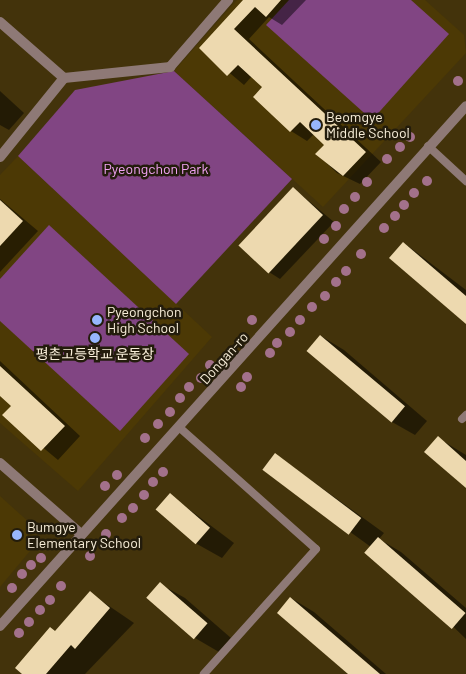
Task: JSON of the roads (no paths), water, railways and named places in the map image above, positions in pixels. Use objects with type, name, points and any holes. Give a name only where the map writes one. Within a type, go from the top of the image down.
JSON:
[{"type":"street","points":[[0,158],[64,78],[170,67],[228,0]]},
{"type":"street","points":[[0,22],[64,78]]},
{"type":"street","name":"Dongan-ro","points":[[0,626],[81,534],[180,428],[428,146],[466,106]]},
{"type":"street","points":[[0,464],[81,534]]},
{"type":"lane","points":[[428,146],[466,182]]},
{"type":"lane","points":[[180,428],[316,549],[204,674]]},
{"type":"place","name":"Beomgye Middle School","points":[[316,125]]},
{"type":"place","name":"Pyeongchon High School","points":[[97,320]]},
{"type":"place","name":"평촌고등학교 운동장","points":[[95,338]]},
{"type":"place","name":"Bumgye Elementary School","points":[[17,535]]},
{"type":"park label","name":"Pyeongchon Park","points":[[156,169]]}]
